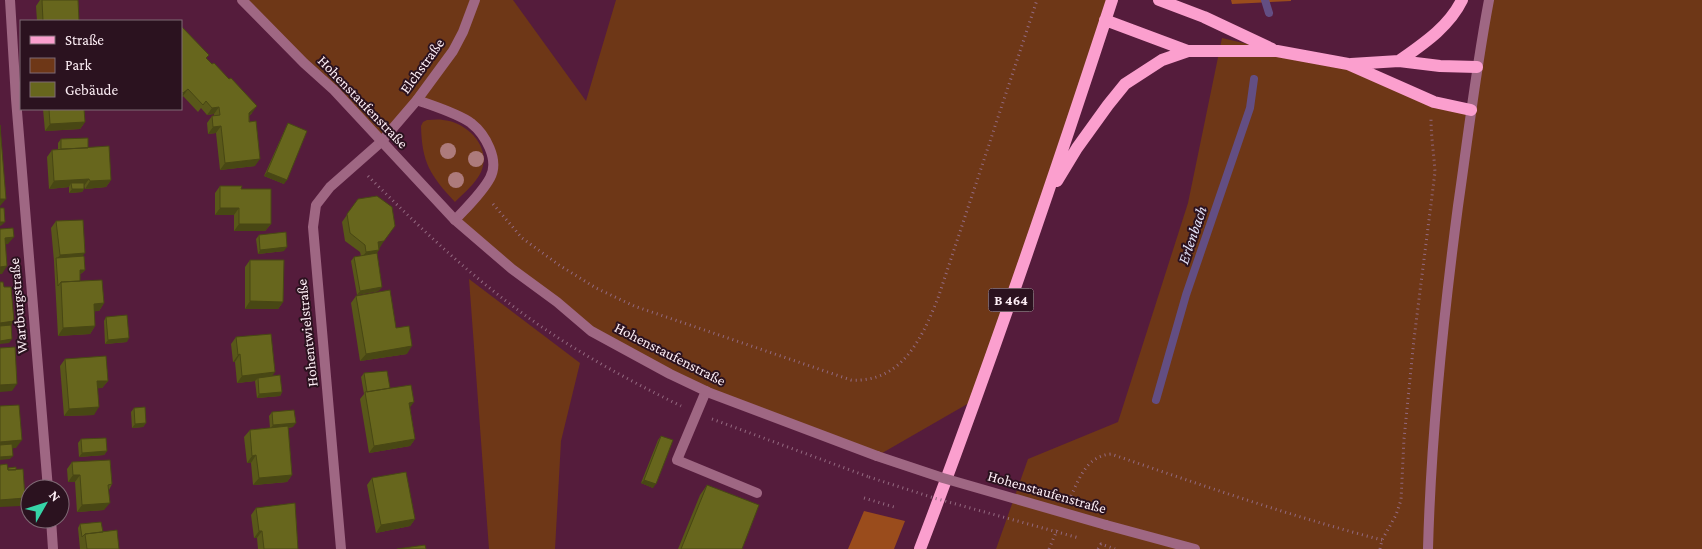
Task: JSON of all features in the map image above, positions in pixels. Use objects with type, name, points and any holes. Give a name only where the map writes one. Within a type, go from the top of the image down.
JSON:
[{"type":"main road","name":"B 464","points":[[920,549],[1045,201],[1112,0]]},
{"type":"main road","points":[[1159,0],[1204,17],[1276,51]]},
{"type":"main road","points":[[1399,60],[1449,21],[1462,0]]},
{"type":"main road","points":[[1105,20],[1188,51]]},
{"type":"main road","points":[[1045,201],[1077,148],[1125,84],[1162,60],[1188,51],[1276,51],[1348,64],[1434,102],[1471,110]]},
{"type":"main road","points":[[1348,64],[1399,60],[1440,66],[1477,67]]},
{"type":"street","name":"Wartburgstraße","points":[[10,0],[47,479]]},
{"type":"street","name":"Hohenstaufenstraße","points":[[242,0],[304,63],[334,90],[455,220],[512,269],[592,331],[646,362],[706,391],[754,411],[877,456],[943,478],[1195,549]]},
{"type":"street","name":"Elchstraße","points":[[382,142],[417,100],[453,51],[463,32],[475,0]]},
{"type":"street","points":[[1428,549],[1433,443],[1449,272],[1477,67],[1489,0]]},
{"type":"street","points":[[417,100],[470,123],[482,135],[491,152],[494,164],[491,176],[455,220]]},
{"type":"street","name":"Hohentwielstraße","points":[[341,549],[313,227],[316,205],[330,187],[382,142]]},
{"type":"street","points":[[706,391],[677,460],[757,493]]},
{"type":"street","points":[[52,529],[54,549]]},
{"type":"path","points":[[481,190],[522,238],[575,276],[616,298],[634,306],[846,378],[861,380],[874,378],[886,372],[911,352],[927,326],[1037,0]]},
{"type":"path","points":[[1380,549],[1382,540],[1396,515],[1401,500],[1410,373],[1434,172],[1431,118],[1434,102]]},
{"type":"path","points":[[1082,472],[1093,459],[1111,454],[1275,510],[1382,540]]},
{"type":"path","points":[[869,477],[934,498],[1083,539]]},
{"type":"path","points":[[864,498],[894,507]]},
{"type":"path","points":[[1092,542],[1115,549]]},
{"type":"path","points":[[1098,549],[1101,544]]},
{"type":"green space","points":[[242,0],[513,0],[586,101],[616,0],[1112,0],[976,399],[877,456],[754,411],[591,331],[455,220],[469,205],[494,164],[470,123],[417,100],[381,142]]},
{"type":"green space","points":[[1489,0],[1702,0],[1702,549],[996,549],[1028,459],[1118,422],[1188,203],[1222,38],[1277,51],[1348,64],[1471,110]]},
{"type":"green space","points":[[427,120],[443,120],[461,125],[475,137],[480,145],[484,163],[481,172],[470,188],[455,202],[439,184],[429,168],[423,150],[421,126]]},
{"type":"green space","points":[[469,279],[580,363],[561,441],[555,549],[489,549]]},
{"type":"shaded area","points":[[1231,0],[1291,0],[1291,1],[1232,4]]},
{"type":"shaded area","points":[[864,511],[905,521],[894,549],[848,549]]},
{"type":"building","points":[[42,0],[78,0],[79,20],[43,20]]},
{"type":"building","points":[[182,27],[209,55],[206,58],[212,64],[214,63],[229,79],[231,78],[257,106],[249,113],[249,122],[256,121],[260,159],[225,163],[221,126],[213,127],[212,116],[220,115],[219,107],[212,108],[206,101],[203,105],[188,89],[183,93]]},
{"type":"building","points":[[49,110],[84,110],[85,122],[50,124]]},
{"type":"building","points":[[288,123],[307,131],[287,180],[267,172]]},
{"type":"building","points":[[0,125],[6,199],[0,199]]},
{"type":"building","points":[[88,138],[88,148],[61,149],[61,139]]},
{"type":"building","points":[[109,146],[111,180],[54,181],[52,150]]},
{"type":"building","points":[[71,183],[84,183],[84,189],[72,189]]},
{"type":"building","points":[[220,186],[242,186],[241,189],[271,189],[271,224],[239,224],[239,208],[220,208]]},
{"type":"building","points":[[377,196],[392,207],[395,226],[384,241],[378,242],[379,250],[366,252],[365,245],[350,233],[347,214],[358,199]]},
{"type":"building","points":[[0,208],[4,208],[5,222],[0,222]]},
{"type":"building","points":[[83,220],[85,253],[60,255],[56,221]]},
{"type":"building","points":[[13,228],[14,237],[5,238],[7,266],[0,267],[0,229]]},
{"type":"building","points":[[286,232],[287,247],[260,250],[259,235]]},
{"type":"building","points":[[377,253],[382,287],[360,291],[354,257]]},
{"type":"building","points":[[84,256],[85,270],[80,270],[80,281],[61,282],[58,286],[56,258]]},
{"type":"building","points":[[250,260],[284,260],[283,302],[250,301]]},
{"type":"building","points":[[102,280],[104,303],[94,304],[95,326],[63,328],[61,282]]},
{"type":"building","points":[[0,282],[3,282],[4,287],[11,287],[14,321],[0,323]]},
{"type":"building","points":[[390,290],[396,328],[409,326],[412,346],[366,354],[356,296]]},
{"type":"building","points":[[127,315],[129,338],[108,340],[106,317]]},
{"type":"building","points":[[11,325],[12,339],[0,341],[0,326]]},
{"type":"building","points":[[271,334],[275,372],[242,376],[236,337]]},
{"type":"building","points":[[15,347],[17,384],[0,385],[0,348]]},
{"type":"building","points":[[106,356],[108,381],[97,381],[99,407],[69,409],[65,359]]},
{"type":"building","points":[[387,371],[390,388],[367,392],[364,373]]},
{"type":"building","points":[[280,375],[282,392],[259,394],[258,378]]},
{"type":"building","points":[[411,385],[414,402],[409,403],[415,439],[374,446],[365,392]]},
{"type":"building","points":[[19,405],[22,440],[0,442],[0,406]]},
{"type":"building","points":[[145,407],[146,423],[135,424],[134,408]]},
{"type":"building","points":[[294,410],[296,423],[273,425],[272,412]]},
{"type":"building","points":[[288,426],[292,475],[259,478],[256,455],[252,456],[250,430]]},
{"type":"building","points":[[661,436],[673,440],[656,484],[644,480]]},
{"type":"building","points":[[106,438],[107,451],[82,453],[81,439]]},
{"type":"building","points":[[12,444],[13,456],[0,457],[0,445]]},
{"type":"building","points":[[110,460],[112,484],[108,485],[110,503],[82,505],[80,475],[73,475],[72,462]]},
{"type":"building","points":[[7,464],[8,470],[23,469],[24,479],[20,479],[20,498],[0,500],[0,465]]},
{"type":"building","points":[[16,467],[16,470],[8,470],[8,468]]},
{"type":"building","points":[[406,472],[415,519],[381,525],[372,478]]},
{"type":"building","points":[[707,485],[759,505],[742,549],[681,549]]},
{"type":"building","points":[[295,503],[298,549],[264,549],[256,508]]},
{"type":"building","points":[[101,522],[103,532],[85,534],[82,537],[80,524]]},
{"type":"building","points":[[117,530],[119,549],[87,549],[85,534]]},
{"type":"building","points":[[425,545],[426,549],[397,549]]},
{"type":"waterway","name":"Erlenbach","points":[[1265,0],[1269,13]]},
{"type":"waterway","name":"Erlenbach","points":[[1156,400],[1186,295],[1250,108],[1254,79]]}]
